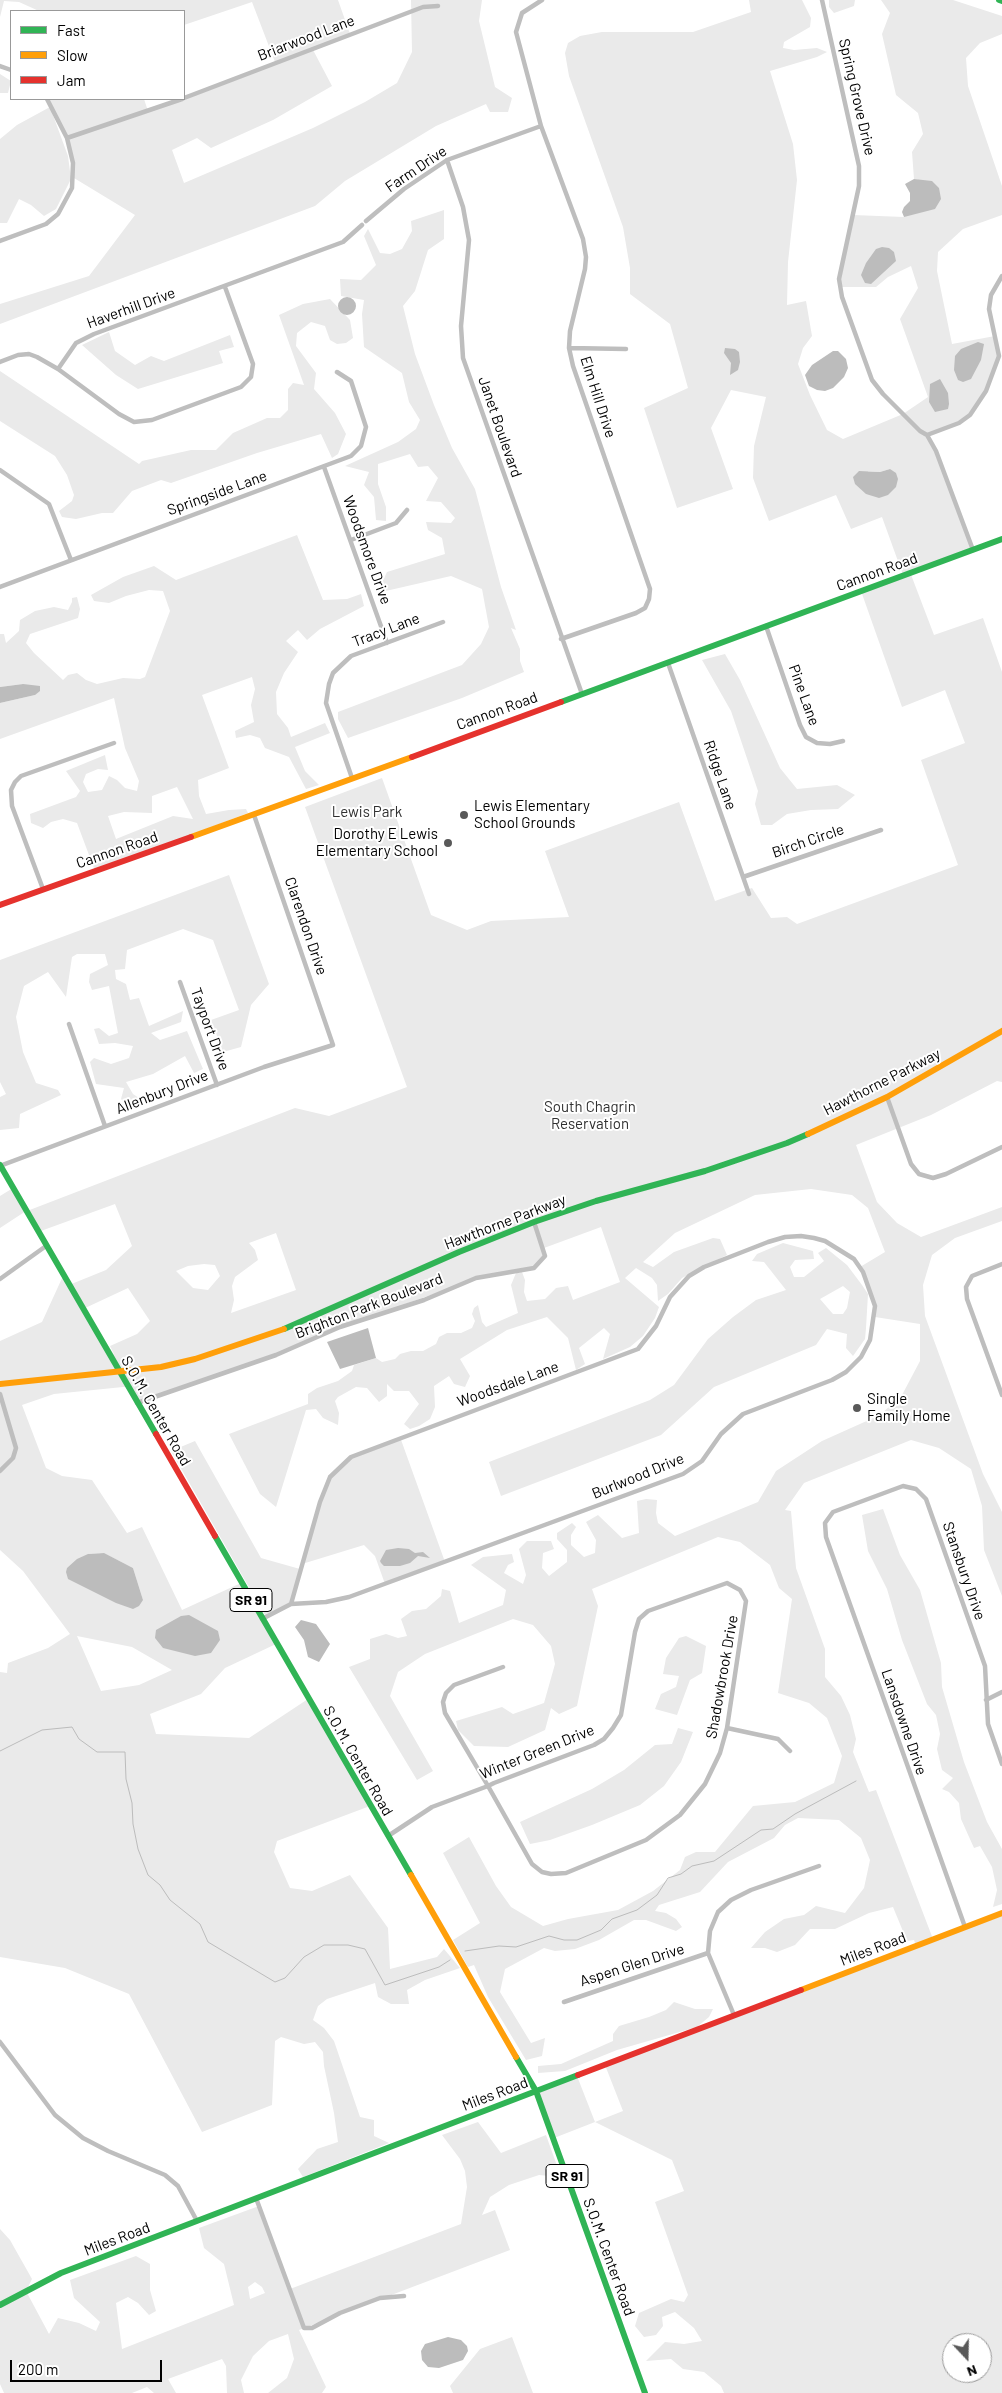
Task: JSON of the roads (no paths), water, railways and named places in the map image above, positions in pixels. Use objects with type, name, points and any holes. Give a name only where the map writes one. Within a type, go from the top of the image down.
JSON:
[{"type":"main road","name":"Cannon Road","points":[[0,905],[254,815],[1002,539]]},
{"type":"main road","name":"Hawthorne Parkway","points":[[0,1384],[118,1372],[178,1363],[251,1341],[312,1318],[459,1252],[534,1222],[596,1201],[705,1171],[787,1143],[887,1097],[1002,1031]]},
{"type":"main road","name":"S.O.M. Center Road","points":[[0,1165],[118,1372],[536,2091],[645,2393]]},
{"type":"main road","name":"Miles Road","points":[[0,2305],[61,2274],[1002,1913]]},
{"type":"street","name":"Elm Hill Drive","points":[[542,0],[522,13],[516,32],[541,126],[583,239],[586,257],[585,269],[570,331],[569,348],[573,366],[650,590],[645,608],[636,613],[562,639]]},
{"type":"street","name":"Spring Grove Drive","points":[[822,0],[859,166],[860,186],[839,279],[842,297],[872,380],[883,394],[920,431],[927,435],[936,451],[973,550]]},
{"type":"street","name":"Briarwood Lane","points":[[185,97],[423,7],[438,6]]},
{"type":"street","points":[[0,241],[46,224],[58,214],[67,200],[74,178],[74,163],[67,138],[48,100]]},
{"type":"street","name":"Briarwood Lane","points":[[67,138],[177,100]]},
{"type":"street","name":"Farm Drive","points":[[225,287],[343,242],[404,189],[446,160],[541,126]]},
{"type":"street","name":"Janet Boulevard","points":[[446,160],[462,206],[469,240],[461,326],[463,358],[582,694]]},
{"type":"street","points":[[927,435],[958,424],[970,415],[986,391],[999,356],[989,309],[991,295],[1002,276]]},
{"type":"street","points":[[0,362],[29,354],[58,369],[119,414],[134,422],[152,420],[241,387],[251,377],[253,364],[225,287]]},
{"type":"street","name":"Haverhill Drive","points":[[58,369],[76,343],[82,340],[225,287]]},
{"type":"street","points":[[569,348],[626,349]]},
{"type":"street","name":"Springside Lane","points":[[0,586],[351,456],[361,446],[366,428],[351,381],[337,372]]},
{"type":"street","name":"Woodsmore Drive","points":[[324,467],[387,643]]},
{"type":"street","points":[[0,470],[49,504],[71,560]]},
{"type":"street","points":[[351,540],[396,523],[407,510]]},
{"type":"street","name":"Tracy Lane","points":[[352,778],[326,703],[328,684],[334,673],[350,656],[443,622]]},
{"type":"street","name":"Pine Lane","points":[[766,626],[800,725],[806,737],[817,743],[830,744],[843,741]]},
{"type":"street","name":"Ridge Lane","points":[[668,663],[749,894]]},
{"type":"street","points":[[43,889],[12,806],[11,790],[21,776],[114,743]]},
{"type":"street","name":"Clarendon Drive","points":[[254,815],[334,1045]]},
{"type":"street","name":"Birch Circle","points":[[743,877],[881,830]]},
{"type":"street","name":"Tayport Drive","points":[[180,982],[217,1084]]},
{"type":"street","points":[[69,1024],[105,1126]]},
{"type":"street","name":"Allenbury Drive","points":[[0,1165],[217,1084],[334,1045]]},
{"type":"street","points":[[887,1097],[911,1164],[919,1174],[933,1178],[946,1174],[1002,1147]]},
{"type":"street","name":"Brighton Park Boulevard","points":[[137,1403],[276,1355],[340,1327],[424,1300],[476,1278],[534,1268],[545,1256],[534,1222]]},
{"type":"street","name":"Woodsdale Lane","points":[[291,1604],[320,1502],[330,1478],[351,1457],[638,1349],[656,1326],[678,1287],[689,1276],[704,1267],[785,1237],[801,1236],[825,1241]]},
{"type":"street","name":"Burlwood Drive","points":[[291,1604],[326,1602],[349,1597],[683,1474],[702,1461],[721,1434],[744,1414],[832,1380],[846,1372],[861,1357],[870,1340],[875,1306],[863,1272],[854,1259],[825,1241]]},
{"type":"street","points":[[0,1279],[46,1246]]},
{"type":"street","points":[[1002,1264],[972,1276],[966,1287],[967,1299],[1002,1395]]},
{"type":"street","points":[[996,1380],[1002,1378]]},
{"type":"street","points":[[0,1394],[16,1448],[13,1458],[0,1470]]},
{"type":"street","name":"Stansbury Drive","points":[[825,1523],[833,1512],[903,1486],[916,1488],[926,1499],[985,1666],[988,1724],[1002,1764]]},
{"type":"street","name":"Lansdowne Drive","points":[[825,1523],[826,1536],[964,1927]]},
{"type":"street","name":"Shadowbrook Drive","points":[[503,1667],[454,1685],[446,1693],[443,1702],[445,1713],[532,1864],[542,1872],[566,1873],[646,1840],[680,1815],[695,1799],[713,1770],[727,1728],[746,1601],[740,1590],[727,1583]]},
{"type":"street","name":"Winter Green Drive","points":[[388,1836],[432,1807],[594,1745],[604,1739],[620,1715],[639,1619],[648,1611],[727,1583]]},
{"type":"street","points":[[262,1619],[291,1604]]},
{"type":"street","points":[[986,1700],[1002,1692]]},
{"type":"street","points":[[727,1728],[778,1739],[790,1751]]},
{"type":"street","points":[[734,2015],[708,1953],[710,1931],[718,1912],[731,1900],[819,1866]]},
{"type":"street","name":"Aspen Glen Drive","points":[[564,2002],[708,1953]]},
{"type":"street","points":[[0,2042],[55,2115],[83,2138],[108,2151],[165,2175],[178,2186],[197,2221]]},
{"type":"street","points":[[256,2198],[304,2328],[312,2328],[340,2313],[380,2298],[404,2296]]},
{"type":"waterway","points":[[0,1751],[42,1730],[72,1727],[79,1739],[97,1752],[125,1752],[126,1779],[132,1803],[133,1824],[138,1849],[148,1875],[160,1885],[170,1900],[200,1924],[208,1942],[275,1982],[285,1978],[304,1957],[324,1945],[348,1945],[365,1949],[385,1985],[439,1967],[450,1960]]},
{"type":"waterway","points":[[465,1951],[499,1946],[516,1947],[549,1936],[564,1940],[577,1940],[601,1930],[612,1919],[637,1910],[657,1895],[668,1878],[681,1874],[692,1866],[714,1861],[761,1830],[773,1829],[795,1814],[856,1781]]},
{"type":"place","name":"Lewis Elementary School Grounds","points":[[464,815]]},
{"type":"place","name":"Dorothy E Lewis Elementary School","points":[[448,843]]},
{"type":"place","name":"Single Family Home","points":[[857,1408]]},
{"type":"park label","name":"Lewis Park","points":[[367,812]]},
{"type":"park label","name":"South Chagrin Reservation","points":[[590,1116]]}]
